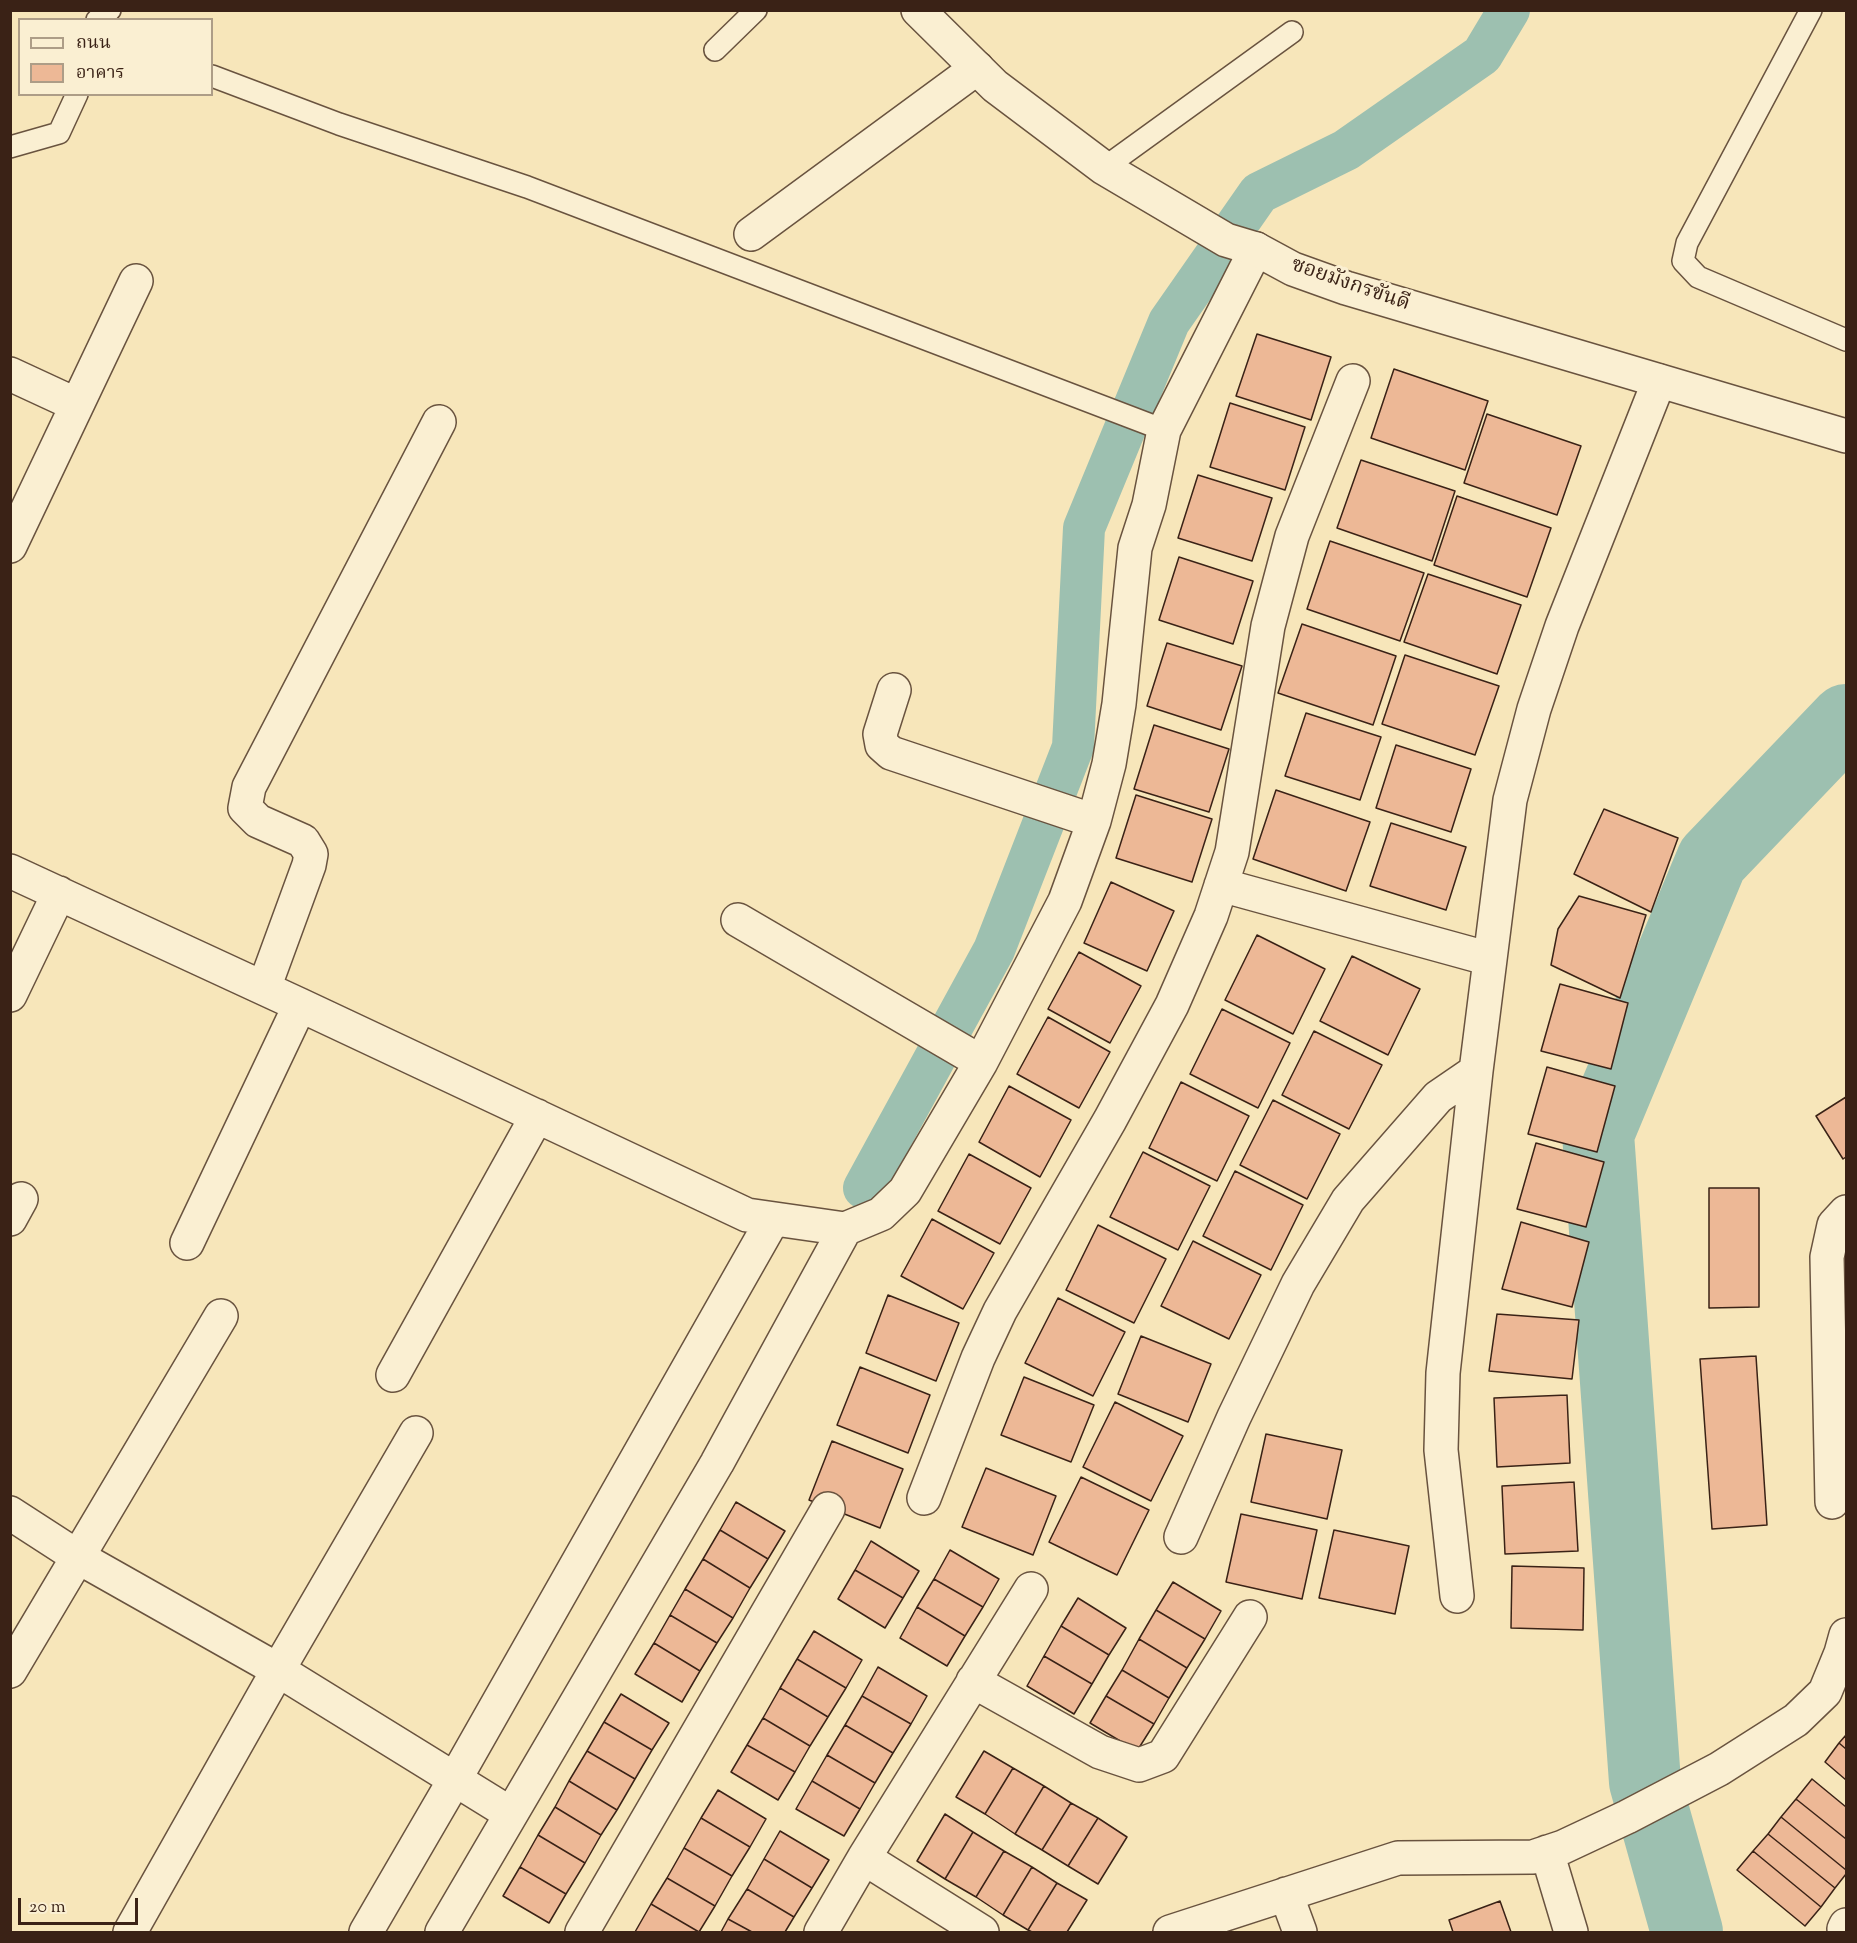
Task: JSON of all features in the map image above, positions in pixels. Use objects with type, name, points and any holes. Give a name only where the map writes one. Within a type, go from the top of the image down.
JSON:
[{"type":"street","name":"ซอยมังกรขันดี","points":[[918,10],[994,86],[1104,168],[1226,240],[1256,249],[1293,269],[1346,288],[1659,381],[1844,428]]},
{"type":"street","points":[[751,234],[977,68]]},
{"type":"street","points":[[10,871],[747,1215],[845,1229],[881,1214],[904,1191],[981,1062],[1065,901],[1094,820],[1109,764],[1119,704],[1135,548],[1149,505],[1164,430],[1256,249]]},
{"type":"street","points":[[10,546],[136,281]]},
{"type":"street","points":[[10,374],[77,405]]},
{"type":"street","points":[[924,1498],[987,1339],[1172,1005],[1211,916],[1232,852],[1268,626],[1292,536],[1353,381]]},
{"type":"street","points":[[1457,1596],[1441,1450],[1443,1373],[1476,1071],[1510,800],[1534,709],[1562,626],[1659,381]]},
{"type":"street","points":[[264,988],[311,854],[303,841],[258,821],[245,808],[249,787],[439,422]]},
{"type":"street","points":[[894,690],[880,734],[882,745],[891,753],[1094,820]]},
{"type":"street","points":[[1221,885],[1490,959]]},
{"type":"street","points":[[10,995],[59,893]]},
{"type":"street","points":[[738,920],[981,1062]]},
{"type":"street","points":[[187,1243],[300,1005]]},
{"type":"street","points":[[1181,1537],[1234,1417],[1298,1284],[1348,1200],[1438,1097],[1476,1071]]},
{"type":"street","points":[[393,1375],[537,1116]]},
{"type":"street","points":[[1832,1502],[1827,1257],[1834,1225],[1846,1212]]},
{"type":"street","points":[[366,1932],[773,1219]]},
{"type":"street","points":[[442,1932],[717,1463],[845,1229]]},
{"type":"street","points":[[10,1671],[221,1316]]},
{"type":"street","points":[[130,1932],[416,1432]]},
{"type":"street","points":[[582,1932],[828,1509]]},
{"type":"street","points":[[10,1513],[78,1557],[278,1670],[511,1814]]},
{"type":"street","points":[[821,1932],[1030,1589]]},
{"type":"street","points":[[974,1681],[1100,1752],[1139,1765],[1163,1756],[1250,1617]]},
{"type":"street","points":[[1170,1932],[1398,1858],[1533,1857],[1563,1847],[1627,1817],[1719,1768],[1796,1720],[1825,1692],[1846,1635]]},
{"type":"street","points":[[1547,1852],[1571,1932]]},
{"type":"street","points":[[864,1858],[982,1932]]},
{"type":"street","points":[[1286,1894],[1300,1932]]},
{"type":"lane","points":[[715,50],[756,10]]},
{"type":"lane","points":[[1811,10],[1687,243],[1683,261],[1698,277],[1846,340]]},
{"type":"lane","points":[[1104,168],[1292,32]]},
{"type":"lane","points":[[213,76],[339,124],[528,187],[1164,430]]},
{"type":"lane","points":[[10,147],[59,133],[76,96]]},
{"type":"building","points":[[1257,334],[1331,357],[1311,420],[1236,396]]},
{"type":"building","points":[[1394,369],[1488,401],[1465,470],[1371,438]]},
{"type":"building","points":[[1230,403],[1305,427],[1285,490],[1210,467]]},
{"type":"building","points":[[1487,414],[1581,446],[1557,515],[1464,483]]},
{"type":"building","points":[[1361,460],[1455,491],[1432,561],[1337,528]]},
{"type":"building","points":[[1198,475],[1272,498],[1252,561],[1178,538]]},
{"type":"building","points":[[1457,496],[1551,528],[1527,597],[1434,565]]},
{"type":"building","points":[[1330,541],[1424,573],[1400,641],[1307,609]]},
{"type":"building","points":[[1179,557],[1253,581],[1233,644],[1159,620]]},
{"type":"building","points":[[1428,574],[1521,605],[1497,674],[1404,642]]},
{"type":"building","points":[[1302,624],[1396,656],[1373,725],[1278,693]]},
{"type":"building","points":[[1167,643],[1242,666],[1221,730],[1147,706]]},
{"type":"building","points":[[1405,655],[1499,686],[1475,755],[1382,724]]},
{"type":"building","points":[[1306,713],[1381,737],[1360,800],[1285,776]]},
{"type":"building","points":[[1154,725],[1229,749],[1209,812],[1134,789]]},
{"type":"building","points":[[1396,745],[1471,769],[1451,832],[1376,808]]},
{"type":"building","points":[[1276,790],[1370,822],[1346,891],[1253,859]]},
{"type":"building","points":[[1136,795],[1212,819],[1192,882],[1116,858]]},
{"type":"building","points":[[1604,809],[1678,838],[1651,912],[1574,874]]},
{"type":"building","points":[[1391,823],[1466,847],[1446,910],[1370,886]]},
{"type":"building","points":[[1111,882],[1174,911],[1147,971],[1084,943]]},
{"type":"building","points":[[1579,896],[1646,915],[1620,998],[1551,965],[1558,929]]},
{"type":"building","points":[[1257,935],[1325,969],[1293,1034],[1225,1000]]},
{"type":"building","points":[[1079,952],[1141,986],[1110,1043],[1048,1009]]},
{"type":"building","points":[[1352,956],[1420,989],[1388,1055],[1320,1021]]},
{"type":"building","points":[[1560,984],[1628,1003],[1611,1069],[1541,1051]]},
{"type":"building","points":[[1222,1009],[1290,1043],[1258,1108],[1190,1074]]},
{"type":"building","points":[[1048,1017],[1110,1052],[1079,1108],[1017,1074]]},
{"type":"building","points":[[1314,1031],[1382,1065],[1349,1129],[1282,1095]]},
{"type":"building","points":[[1547,1067],[1615,1086],[1597,1152],[1528,1134]]},
{"type":"building","points":[[1181,1082],[1249,1116],[1217,1181],[1149,1148]]},
{"type":"building","points":[[1009,1086],[1071,1120],[1040,1177],[979,1142]]},
{"type":"building","points":[[1846,1097],[1846,1157],[1843,1159],[1816,1116]]},
{"type":"building","points":[[1273,1100],[1340,1134],[1307,1199],[1240,1165]]},
{"type":"building","points":[[1536,1143],[1604,1162],[1586,1227],[1517,1209]]},
{"type":"building","points":[[1143,1152],[1210,1186],[1178,1250],[1110,1217]]},
{"type":"building","points":[[969,1154],[1031,1188],[1000,1244],[938,1211]]},
{"type":"building","points":[[1235,1171],[1303,1205],[1271,1270],[1203,1236]]},
{"type":"building","points":[[1709,1188],[1759,1188],[1759,1307],[1709,1308]]},
{"type":"building","points":[[932,1219],[994,1253],[963,1309],[901,1276]]},
{"type":"building","points":[[1521,1222],[1589,1242],[1572,1307],[1502,1289]]},
{"type":"building","points":[[1098,1225],[1166,1259],[1134,1323],[1066,1290]]},
{"type":"building","points":[[1193,1241],[1261,1275],[1229,1339],[1161,1306]]},
{"type":"building","points":[[888,1295],[959,1323],[936,1381],[866,1353]]},
{"type":"building","points":[[1058,1298],[1125,1332],[1093,1396],[1025,1363]]},
{"type":"building","points":[[1497,1314],[1579,1320],[1572,1379],[1489,1371]]},
{"type":"building","points":[[1141,1336],[1211,1364],[1188,1422],[1118,1394]]},
{"type":"building","points":[[1756,1356],[1767,1525],[1712,1529],[1700,1359]]},
{"type":"building","points":[[860,1367],[930,1395],[908,1453],[837,1425]]},
{"type":"building","points":[[1024,1377],[1094,1405],[1071,1462],[1001,1435]]},
{"type":"building","points":[[1567,1395],[1570,1463],[1497,1467],[1494,1398]]},
{"type":"building","points":[[1115,1402],[1183,1436],[1151,1501],[1083,1467]]},
{"type":"building","points":[[1266,1434],[1342,1450],[1327,1519],[1251,1502]]},
{"type":"building","points":[[832,1441],[903,1469],[880,1528],[809,1500]]},
{"type":"building","points":[[986,1468],[1056,1496],[1033,1555],[962,1527]]},
{"type":"building","points":[[1081,1477],[1149,1510],[1117,1575],[1049,1542]]},
{"type":"building","points":[[1574,1482],[1578,1551],[1505,1554],[1502,1486]]},
{"type":"building","points":[[736,1502],[785,1531],[768,1559],[720,1530]]},
{"type":"building","points":[[1241,1514],[1317,1530],[1302,1599],[1226,1582]]},
{"type":"building","points":[[720,1530],[768,1559],[750,1588],[703,1559]]},
{"type":"building","points":[[1334,1530],[1409,1546],[1395,1614],[1319,1598]]},
{"type":"building","points":[[871,1541],[919,1571],[903,1598],[855,1570]]},
{"type":"building","points":[[950,1550],[999,1579],[983,1607],[934,1579]]},
{"type":"building","points":[[703,1559],[750,1588],[733,1618],[685,1589]]},
{"type":"building","points":[[1512,1566],[1584,1568],[1583,1630],[1511,1628]]},
{"type":"building","points":[[855,1570],[903,1598],[885,1628],[838,1599]]},
{"type":"building","points":[[934,1579],[983,1607],[965,1636],[917,1607]]},
{"type":"building","points":[[1173,1582],[1221,1611],[1205,1639],[1156,1610]]},
{"type":"building","points":[[685,1589],[733,1618],[717,1643],[670,1615]]},
{"type":"building","points":[[1078,1598],[1126,1628],[1109,1655],[1061,1626]]},
{"type":"building","points":[[917,1607],[965,1636],[947,1666],[900,1638]]},
{"type":"building","points":[[1156,1610],[1205,1639],[1187,1668],[1139,1639]]},
{"type":"building","points":[[670,1615],[717,1643],[700,1671],[654,1643]]},
{"type":"building","points":[[1061,1626],[1109,1655],[1092,1684],[1044,1656]]},
{"type":"building","points":[[814,1631],[862,1660],[846,1688],[797,1659]]},
{"type":"building","points":[[1139,1639],[1187,1668],[1169,1698],[1122,1670]]},
{"type":"building","points":[[654,1643],[700,1671],[682,1702],[635,1674]]},
{"type":"building","points":[[1044,1656],[1092,1684],[1074,1714],[1027,1686]]},
{"type":"building","points":[[797,1659],[846,1688],[828,1717],[780,1688]]},
{"type":"building","points":[[878,1667],[927,1696],[911,1724],[862,1696]]},
{"type":"building","points":[[1122,1670],[1169,1698],[1154,1724],[1106,1696]]},
{"type":"building","points":[[780,1688],[828,1717],[810,1746],[763,1718]]},
{"type":"building","points":[[621,1694],[669,1723],[652,1750],[604,1722]]},
{"type":"building","points":[[862,1696],[911,1724],[893,1753],[845,1725]]},
{"type":"building","points":[[1106,1696],[1154,1724],[1137,1751],[1090,1723]]},
{"type":"building","points":[[763,1718],[810,1746],[795,1772],[747,1745]]},
{"type":"building","points":[[604,1722],[652,1750],[635,1779],[587,1751]]},
{"type":"building","points":[[845,1725],[893,1753],[875,1783],[827,1755]]},
{"type":"building","points":[[1846,1735],[1846,1749],[1839,1743]]},
{"type":"building","points":[[1839,1743],[1846,1749],[1846,1780],[1825,1762]]},
{"type":"building","points":[[747,1745],[795,1772],[778,1800],[731,1772]]},
{"type":"building","points":[[587,1751],[635,1779],[617,1810],[569,1781]]},
{"type":"building","points":[[984,1751],[1013,1768],[985,1814],[956,1797]]},
{"type":"building","points":[[827,1755],[875,1783],[860,1809],[812,1781]]},
{"type":"building","points":[[1013,1768],[1044,1786],[1015,1834],[985,1814]]},
{"type":"building","points":[[1812,1779],[1846,1807],[1846,1839],[1796,1799]]},
{"type":"building","points":[[569,1781],[617,1810],[601,1835],[555,1807]]},
{"type":"building","points":[[812,1781],[860,1809],[844,1836],[796,1809]]},
{"type":"building","points":[[1044,1786],[1071,1803],[1042,1850],[1015,1834]]},
{"type":"building","points":[[718,1790],[766,1819],[750,1847],[701,1818]]},
{"type":"building","points":[[1796,1799],[1846,1839],[1846,1870],[1781,1817]]},
{"type":"building","points":[[1071,1803],[1098,1818],[1068,1866],[1042,1850]]},
{"type":"building","points":[[555,1807],[601,1835],[585,1863],[538,1835]]},
{"type":"building","points":[[945,1814],[973,1832],[945,1879],[917,1861]]},
{"type":"building","points":[[1781,1817],[1846,1870],[1846,1874],[1835,1888],[1768,1834]]},
{"type":"building","points":[[701,1818],[750,1847],[732,1876],[684,1848]]},
{"type":"building","points":[[1098,1818],[1127,1837],[1098,1884],[1068,1866]]},
{"type":"building","points":[[780,1831],[829,1860],[812,1888],[764,1859]]},
{"type":"building","points":[[973,1832],[1004,1851],[976,1897],[945,1879]]},
{"type":"building","points":[[1768,1834],[1835,1888],[1821,1907],[1753,1851]]},
{"type":"building","points":[[538,1835],[585,1863],[566,1894],[520,1867]]},
{"type":"building","points":[[684,1848],[732,1876],[715,1906],[667,1878]]},
{"type":"building","points":[[1004,1851],[1032,1867],[1003,1915],[976,1897]]},
{"type":"building","points":[[1753,1851],[1821,1907],[1805,1926],[1737,1870]]},
{"type":"building","points":[[764,1859],[812,1888],[794,1917],[747,1889]]},
{"type":"building","points":[[520,1867],[566,1894],[549,1923],[503,1896]]},
{"type":"building","points":[[1032,1867],[1057,1883],[1028,1930],[1003,1915]]},
{"type":"building","points":[[667,1878],[715,1906],[699,1932],[651,1904]]},
{"type":"building","points":[[1057,1883],[1087,1900],[1067,1932],[1028,1930]]},
{"type":"building","points":[[747,1889],[794,1917],[785,1932],[752,1932],[728,1919]]},
{"type":"building","points":[[1500,1901],[1511,1932],[1453,1932],[1449,1920]]},
{"type":"building","points":[[651,1904],[699,1932],[635,1932]]},
{"type":"building","points":[[728,1919],[752,1932],[721,1932]]},
{"type":"waterway","points":[[864,1188],[994,950],[1073,747],[1084,528],[1169,322],[1259,193],[1346,150],[1482,55],[1509,10]]},
{"type":"waterway","points":[[1687,1932],[1645,1782],[1598,1134],[1712,860],[1846,720]]}]
